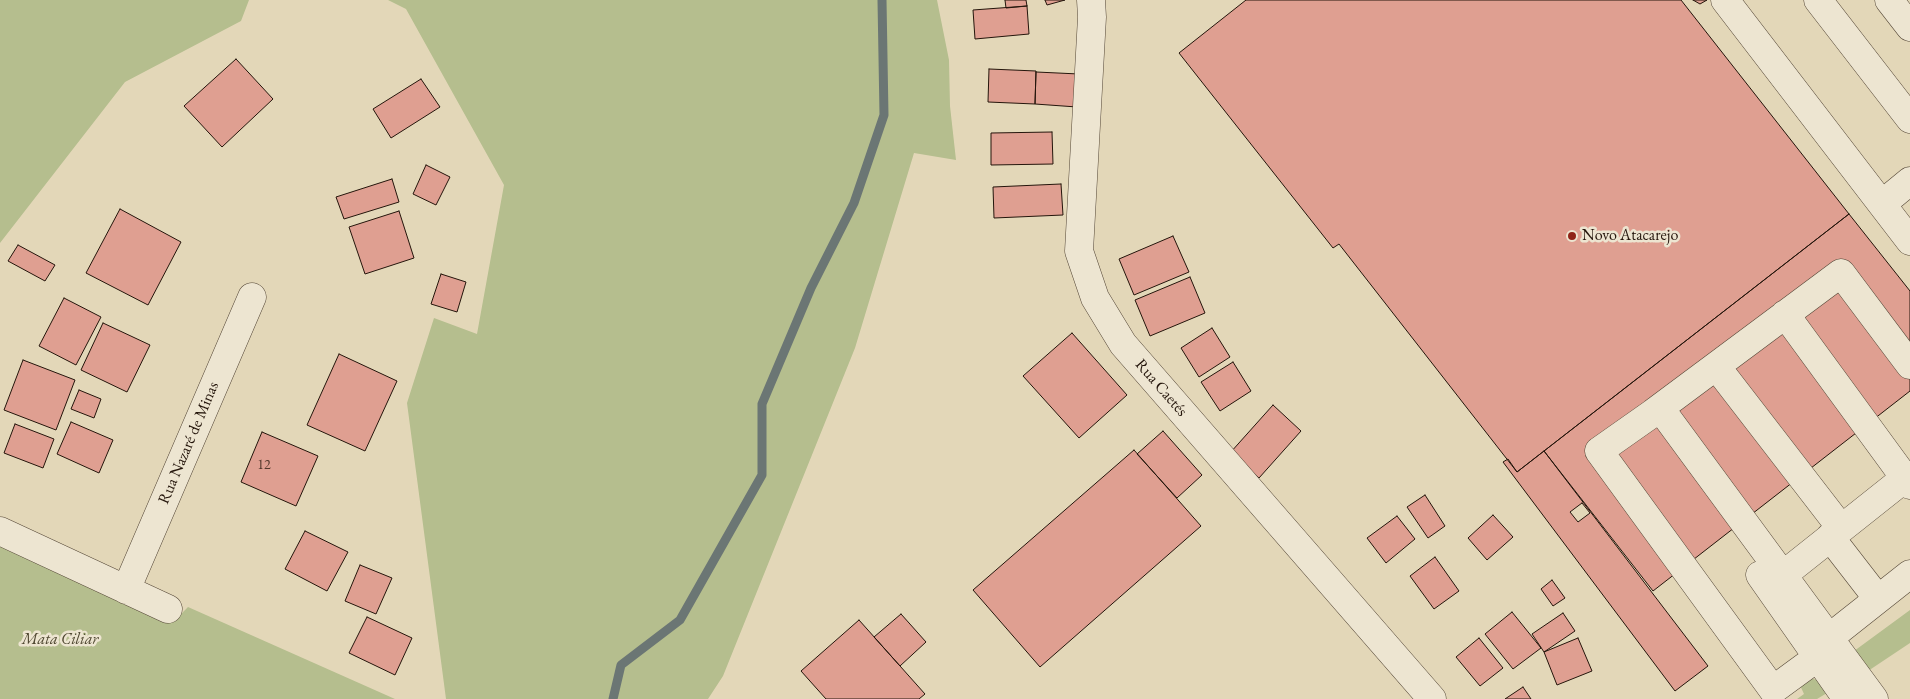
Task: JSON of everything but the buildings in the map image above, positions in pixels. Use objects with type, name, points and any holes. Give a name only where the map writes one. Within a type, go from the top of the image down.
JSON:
[{"type":"street","name":"Rua Caetés","points":[[1091,0],[1092,17],[1080,250],[1095,298],[1123,344],[1432,699]]},
{"type":"street","points":[[1725,0],[1910,241]]},
{"type":"street","points":[[1818,0],[1910,119]]},
{"type":"street","points":[[1889,0],[1910,27]]},
{"type":"street","points":[[1882,204],[1910,181]]},
{"type":"street","points":[[1910,365],[1841,273],[1599,451],[1773,690],[1878,599],[1910,574]]},
{"type":"street","name":"Rua Nazaré de Minas","points":[[126,590],[252,297]]},
{"type":"street","points":[[1783,575],[1835,533],[1908,482],[1785,314]]},
{"type":"street","points":[[1716,366],[1835,533],[1878,599]]},
{"type":"street","points":[[1654,412],[1783,575],[1823,648],[1847,699]]},
{"type":"street","points":[[1654,412],[1823,648],[1874,699]]},
{"type":"street","points":[[0,531],[168,609]]},
{"type":"green space","points":[[0,0],[249,0],[241,21],[125,82],[0,243]]},
{"type":"green space","points":[[388,0],[937,0],[949,60],[950,106],[956,160],[914,153],[855,348],[723,676],[708,699],[446,699],[407,403],[434,318],[477,334],[504,185],[406,9]]},
{"type":"green space","name":"Mata Ciliar","points":[[0,544],[177,618],[188,607],[395,699],[0,699]]},
{"type":"green space","points":[[1910,610],[1910,643],[1865,673],[1850,654]]},
{"type":"green space","points":[[1810,678],[1817,680],[1827,693],[1817,699],[1797,699],[1804,694],[1798,681]]},
{"type":"waterway","points":[[613,699],[621,665],[680,620],[762,475],[762,404],[811,288],[854,203],[884,115],[882,0]]},
{"type":"place","name":"Novo Atacarejo","points":[[1572,236]]}]
